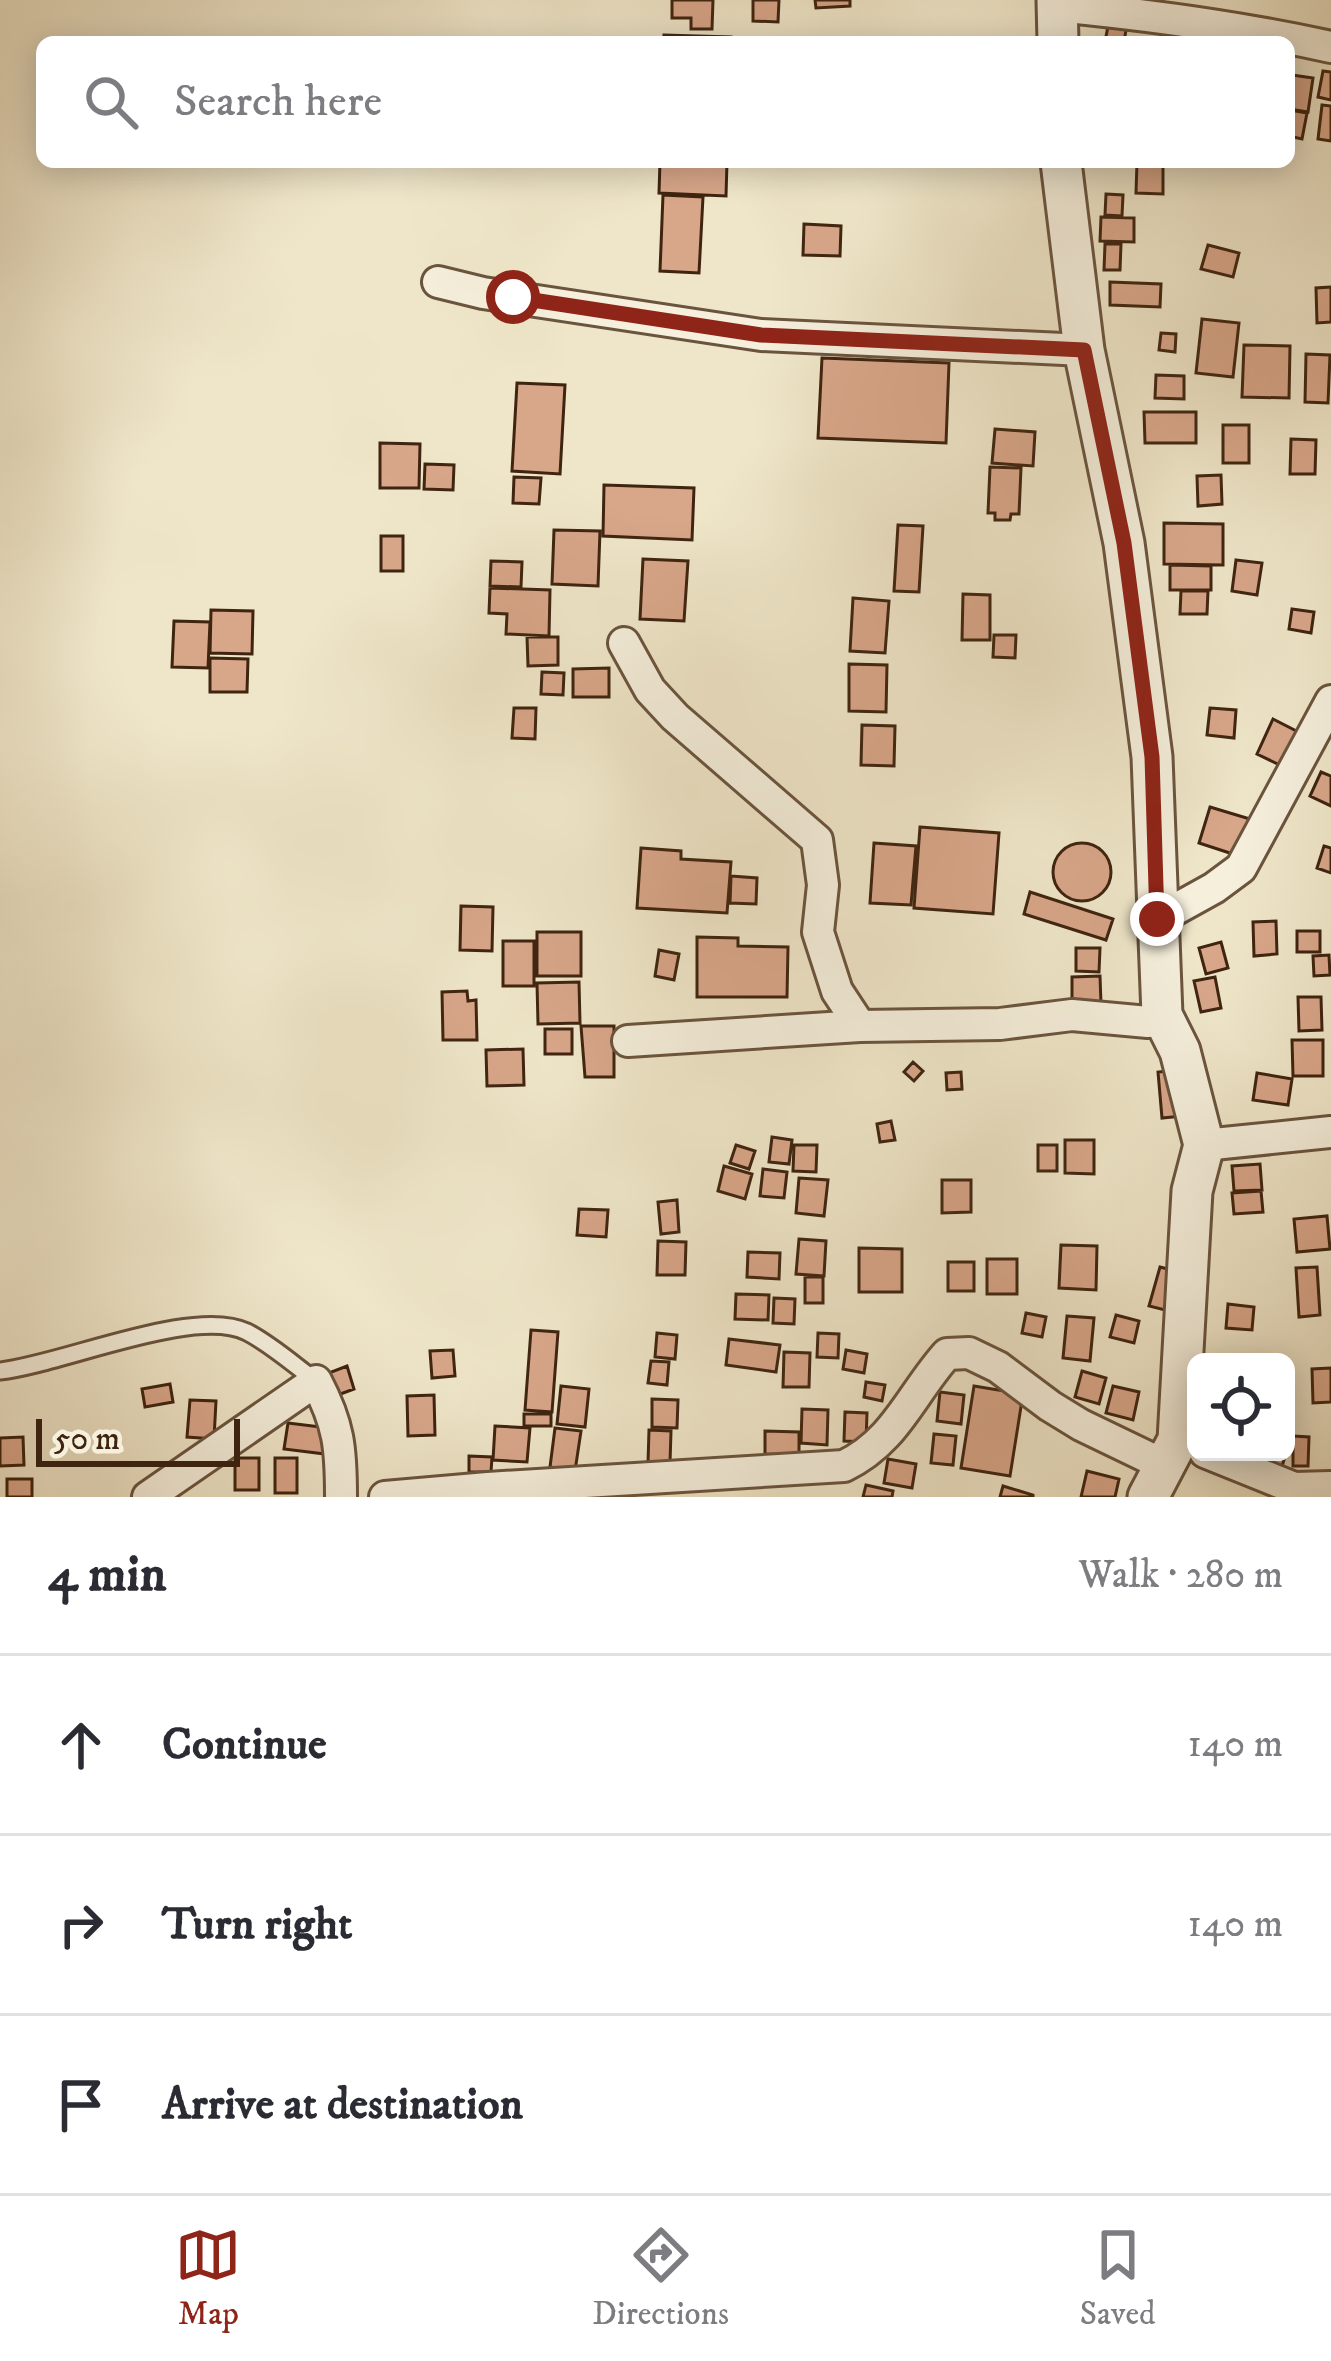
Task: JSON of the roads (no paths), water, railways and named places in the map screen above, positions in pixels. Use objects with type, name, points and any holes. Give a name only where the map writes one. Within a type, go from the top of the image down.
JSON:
[{"type":"street","points":[[1057,16],[1174,18],[1282,36]]},
{"type":"street","points":[[1295,39],[1331,46]]},
{"type":"street","points":[[1061,168],[1084,350],[1124,543],[1152,757],[1162,1015],[1180,1051],[1204,1145],[1192,1191],[1178,1460]]},
{"type":"street","points":[[438,282],[761,335],[1084,350]]},
{"type":"street","points":[[624,643],[650,689],[674,716],[817,840],[824,885],[818,932],[837,991],[860,1026]]},
{"type":"street","points":[[1157,919],[1241,868],[1331,700]]},
{"type":"street","points":[[628,1041],[860,1026],[1000,1024],[1072,1015],[1148,1022],[1162,1015]]},
{"type":"street","points":[[1204,1145],[1331,1132]]},
{"type":"street","points":[[385,1497],[626,1478],[652,1488],[844,1466],[894,1430],[947,1354],[969,1353],[998,1367],[1082,1425],[1178,1460],[1294,1488],[1331,1487]]},
{"type":"street","points":[[148,1497],[316,1381],[334,1414],[341,1497]]},
{"type":"lane","points":[[0,1371],[30,1368],[130,1338],[215,1323],[245,1331],[316,1381]]}]
